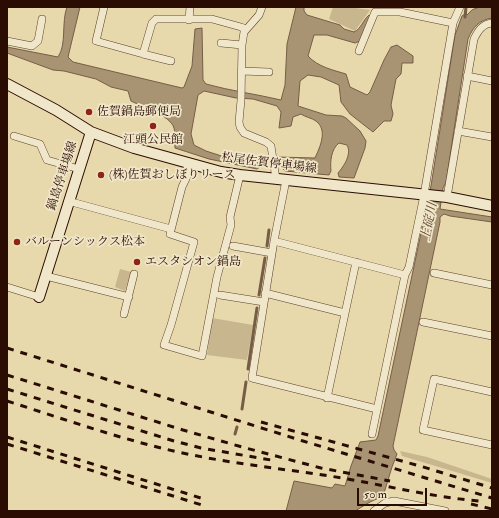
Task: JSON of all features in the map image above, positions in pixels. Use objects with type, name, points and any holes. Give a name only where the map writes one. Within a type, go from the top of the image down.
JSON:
[{"type":"main road","name":"鍋島停車場線","points":[[7,84],[56,110],[91,132],[39,297]]},
{"type":"main road","name":"松尾佐賀停車場線","points":[[91,132],[134,148],[221,172],[447,197]]},
{"type":"main road","points":[[447,197],[492,206]]},
{"type":"street","points":[[104,7],[96,41],[171,61]]},
{"type":"street","points":[[189,20],[190,7]]},
{"type":"street","points":[[262,7],[259,15],[245,29],[242,45],[239,122],[244,133],[266,142],[270,146],[281,179],[274,241],[252,378],[326,398],[377,409]]},
{"type":"street","points":[[372,434],[405,275],[409,267],[424,195],[453,23],[460,7]]},
{"type":"street","points":[[359,51],[376,12],[400,12],[453,23]]},
{"type":"street","points":[[7,41],[32,46],[38,41],[42,19]]},
{"type":"street","points":[[143,54],[152,23],[156,19],[212,19],[245,29]]},
{"type":"street","points":[[447,197],[474,39],[479,29],[489,23],[492,23]]},
{"type":"street","points":[[221,43],[242,45]]},
{"type":"street","points":[[241,71],[269,72]]},
{"type":"street","points":[[468,76],[492,81]]},
{"type":"street","points":[[458,131],[492,137]]},
{"type":"street","points":[[14,136],[40,144],[47,160],[79,169]]},
{"type":"street","points":[[193,164],[182,187],[170,234],[194,242],[164,346],[202,356],[217,277],[230,225],[230,217],[240,175]]},
{"type":"street","points":[[68,201],[171,229]]},
{"type":"street","points":[[274,241],[405,275]]},
{"type":"street","points":[[234,246],[272,253]]},
{"type":"street","points":[[326,398],[356,262]]},
{"type":"street","points":[[434,273],[492,285]]},
{"type":"street","points":[[124,314],[134,274]]},
{"type":"street","points":[[46,276],[129,297]]},
{"type":"street","points":[[7,286],[39,297]]},
{"type":"street","points":[[265,293],[345,313]]},
{"type":"street","points":[[220,295],[264,302]]},
{"type":"street","points":[[423,322],[492,336]]},
{"type":"street","points":[[492,392],[434,379],[423,430],[492,444]]},
{"type":"street","points":[[376,510],[385,503],[394,501],[421,509],[445,511]]},
{"type":"shaded area","points":[[333,7],[348,7],[370,10],[355,31],[329,19]]},
{"type":"shaded area","points":[[120,269],[131,272],[125,291],[115,287]]},
{"type":"shaded area","points":[[212,318],[253,325],[247,360],[207,355]]},
{"type":"shaded area","points":[[400,451],[427,457],[492,479],[492,483],[402,456]]},
{"type":"water","points":[[67,7],[80,7],[68,57],[73,62],[182,88],[184,87],[192,66],[195,29],[202,28],[203,80],[206,84],[281,100],[285,85],[287,44],[296,7],[304,7],[304,11],[307,15],[340,25],[344,29],[354,32],[369,15],[370,17],[360,41],[355,43],[327,35],[314,35],[308,56],[316,63],[346,74],[350,87],[367,95],[370,92],[391,47],[397,45],[413,56],[413,63],[402,63],[401,74],[396,79],[391,105],[393,114],[391,121],[384,121],[373,132],[350,114],[341,102],[339,85],[321,77],[308,75],[300,81],[298,106],[326,115],[342,116],[346,118],[360,131],[366,141],[365,148],[354,178],[339,177],[338,173],[345,163],[349,152],[347,145],[339,143],[333,152],[331,171],[329,175],[285,171],[276,161],[277,157],[315,158],[322,139],[322,129],[316,121],[301,114],[293,117],[291,126],[279,128],[281,112],[277,106],[253,99],[236,98],[204,91],[198,95],[191,134],[194,145],[206,151],[231,159],[237,155],[252,157],[261,166],[257,169],[209,159],[175,148],[174,128],[171,123],[162,115],[131,101],[128,91],[111,87],[96,79],[64,71],[53,70],[7,53],[7,47],[58,57],[61,52],[64,20]]},
{"type":"water","name":"上碇川","points":[[480,7],[492,7],[492,18],[480,22],[472,31],[468,39],[446,182],[443,188],[440,209],[492,217],[492,222],[444,214],[440,217],[393,446],[397,454],[384,493],[385,495],[355,511],[286,511],[294,481],[332,488],[335,484],[345,486],[360,442],[376,440],[378,436],[431,186],[455,35],[462,16],[466,13],[467,15],[472,10]]},
{"type":"waterway","points":[[465,17],[466,7]]},
{"type":"waterway","points":[[267,246],[269,230]]},
{"type":"waterway","points":[[259,295],[265,258]]},
{"type":"waterway","points":[[248,369],[257,308]]},
{"type":"waterway","points":[[242,409],[246,382]]},
{"type":"waterway","points":[[235,434],[237,427]]},
{"type":"railway","points":[[7,348],[303,441],[492,498]]},
{"type":"railway","points":[[7,375],[242,447],[321,468],[390,481]]},
{"type":"railway","points":[[7,389],[174,441],[201,448],[271,460]]},
{"type":"railway","points":[[7,401],[113,435],[178,452],[239,463],[342,478],[428,494],[479,501]]},
{"type":"railway","points":[[261,422],[420,466],[492,488]]},
{"type":"railway","points":[[7,437],[207,500]]},
{"type":"railway","points":[[7,444],[205,506]]},
{"type":"railway","points":[[471,504],[492,509]]},
{"type":"place","name":"佐賀鍋島郵便局","points":[[89,112]]},
{"type":"place","name":"江頭公民館","points":[[153,126]]},
{"type":"place","name":"(株)佐賀おしぼりリース","points":[[101,175]]},
{"type":"place","name":"バルーンシックス松本","points":[[17,242]]},
{"type":"place","name":"エスタシオン鍋島","points":[[137,262]]}]
